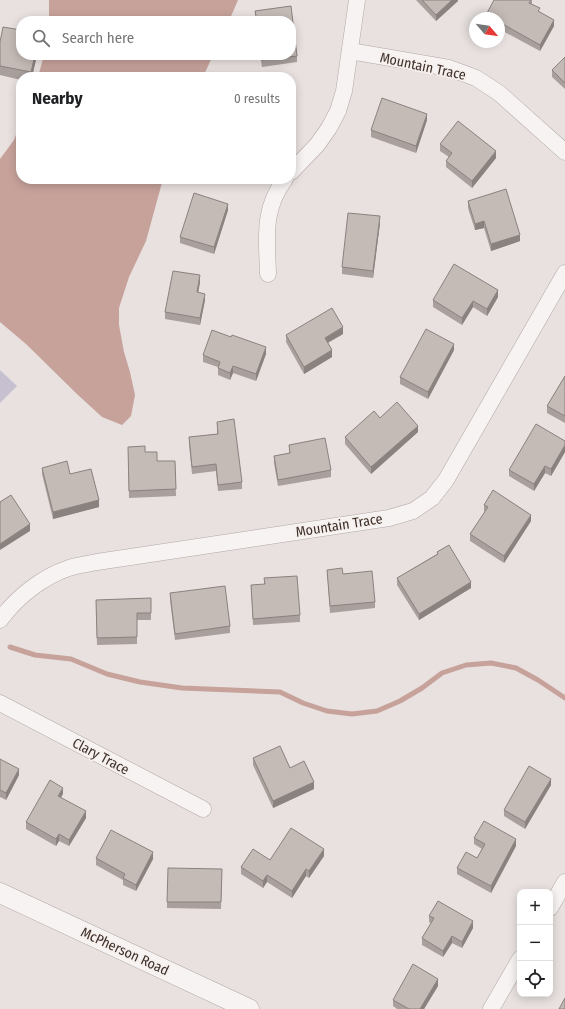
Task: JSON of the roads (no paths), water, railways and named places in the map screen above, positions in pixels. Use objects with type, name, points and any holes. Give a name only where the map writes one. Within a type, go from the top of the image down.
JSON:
[{"type":"street","points":[[296,167],[317,145],[329,128],[338,111],[344,90],[357,0]]},
{"type":"street","name":"Mountain Trace","points":[[350,52],[449,68],[476,78],[499,93],[565,152]]},
{"type":"street","points":[[268,274],[267,226],[274,196],[282,184]]},
{"type":"street","name":"Mountain Trace","points":[[0,620],[8,609],[25,593],[46,578],[69,568],[97,562],[389,518],[413,512],[432,498],[446,480],[565,273]]},
{"type":"street","name":"Clary Trace","points":[[0,703],[203,809]]},
{"type":"street","points":[[553,903],[565,882]]},
{"type":"street","name":"McPherson Road","points":[[0,893],[249,1009]]},
{"type":"street","points":[[491,1009],[519,961]]},
{"type":"waterway","points":[[10,647],[35,655],[71,659],[107,674],[140,682],[182,688],[280,692],[303,703],[327,711],[352,714],[377,711],[400,701],[422,688],[442,673],[466,665],[491,663],[516,668],[538,680],[565,698]]}]
